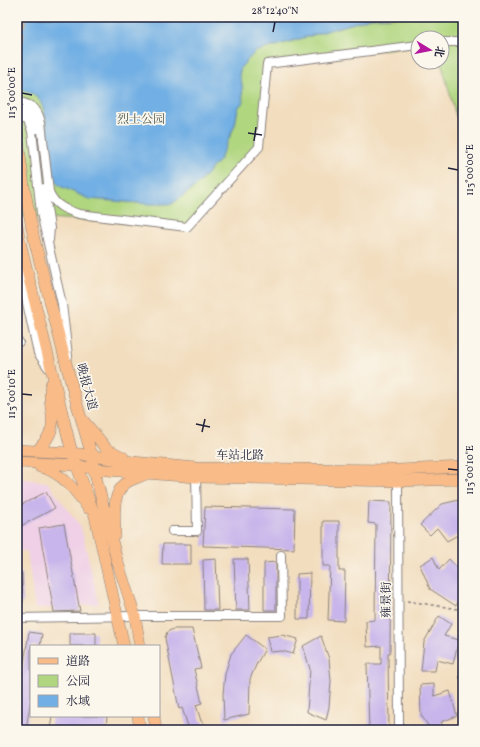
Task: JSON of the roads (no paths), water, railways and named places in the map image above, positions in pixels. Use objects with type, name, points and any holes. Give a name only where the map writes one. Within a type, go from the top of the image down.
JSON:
[{"type":"main road","name":"晚报大道","points":[[17,133],[24,186],[34,239],[80,418],[92,456],[116,557],[134,616],[140,645]]},
{"type":"main road","points":[[17,224],[72,452],[95,516],[124,645]]},
{"type":"main road","points":[[37,451],[47,440],[52,426],[50,390],[53,376]]},
{"type":"main road","points":[[80,418],[107,449],[133,462]]},
{"type":"main road","name":"车站北路","points":[[17,450],[72,452],[196,473],[398,481],[463,479]]},
{"type":"main road","points":[[20,462],[50,469],[73,487],[95,516]]},
{"type":"main road","name":"车站北路","points":[[20,462],[76,465],[94,469],[146,474],[398,470],[463,467]]},
{"type":"main road","points":[[116,557],[114,507],[118,495],[125,484],[146,474]]},
{"type":"main road","points":[[138,717],[140,730]]},
{"type":"main road","points":[[154,717],[156,730]]},
{"type":"street","points":[[450,42],[463,42]]},
{"type":"street","points":[[17,101],[32,106],[39,114],[49,192],[52,199],[58,205],[79,214],[187,227],[259,147],[267,64],[410,46]]},
{"type":"street","points":[[17,111],[27,111],[36,120],[50,228],[48,248]]},
{"type":"street","points":[[17,119],[27,119],[32,131],[41,213],[62,304],[74,394]]},
{"type":"street","points":[[17,258],[38,353],[53,376]]},
{"type":"street","name":"雍景街","points":[[398,470],[399,730]]},
{"type":"street","points":[[172,531],[197,532],[196,473]]},
{"type":"street","points":[[17,618],[118,616],[282,616],[281,555]]},
{"type":"water","name":"烈士公园","points":[[17,17],[390,17],[371,18],[255,52],[241,67],[239,75],[242,84],[243,102],[238,108],[235,125],[220,159],[197,185],[172,204],[150,204],[89,199],[60,186],[55,181],[53,176],[44,110],[39,99],[31,93],[17,88]]},
{"type":"tunnel","points":[[17,45],[20,17]]}]
